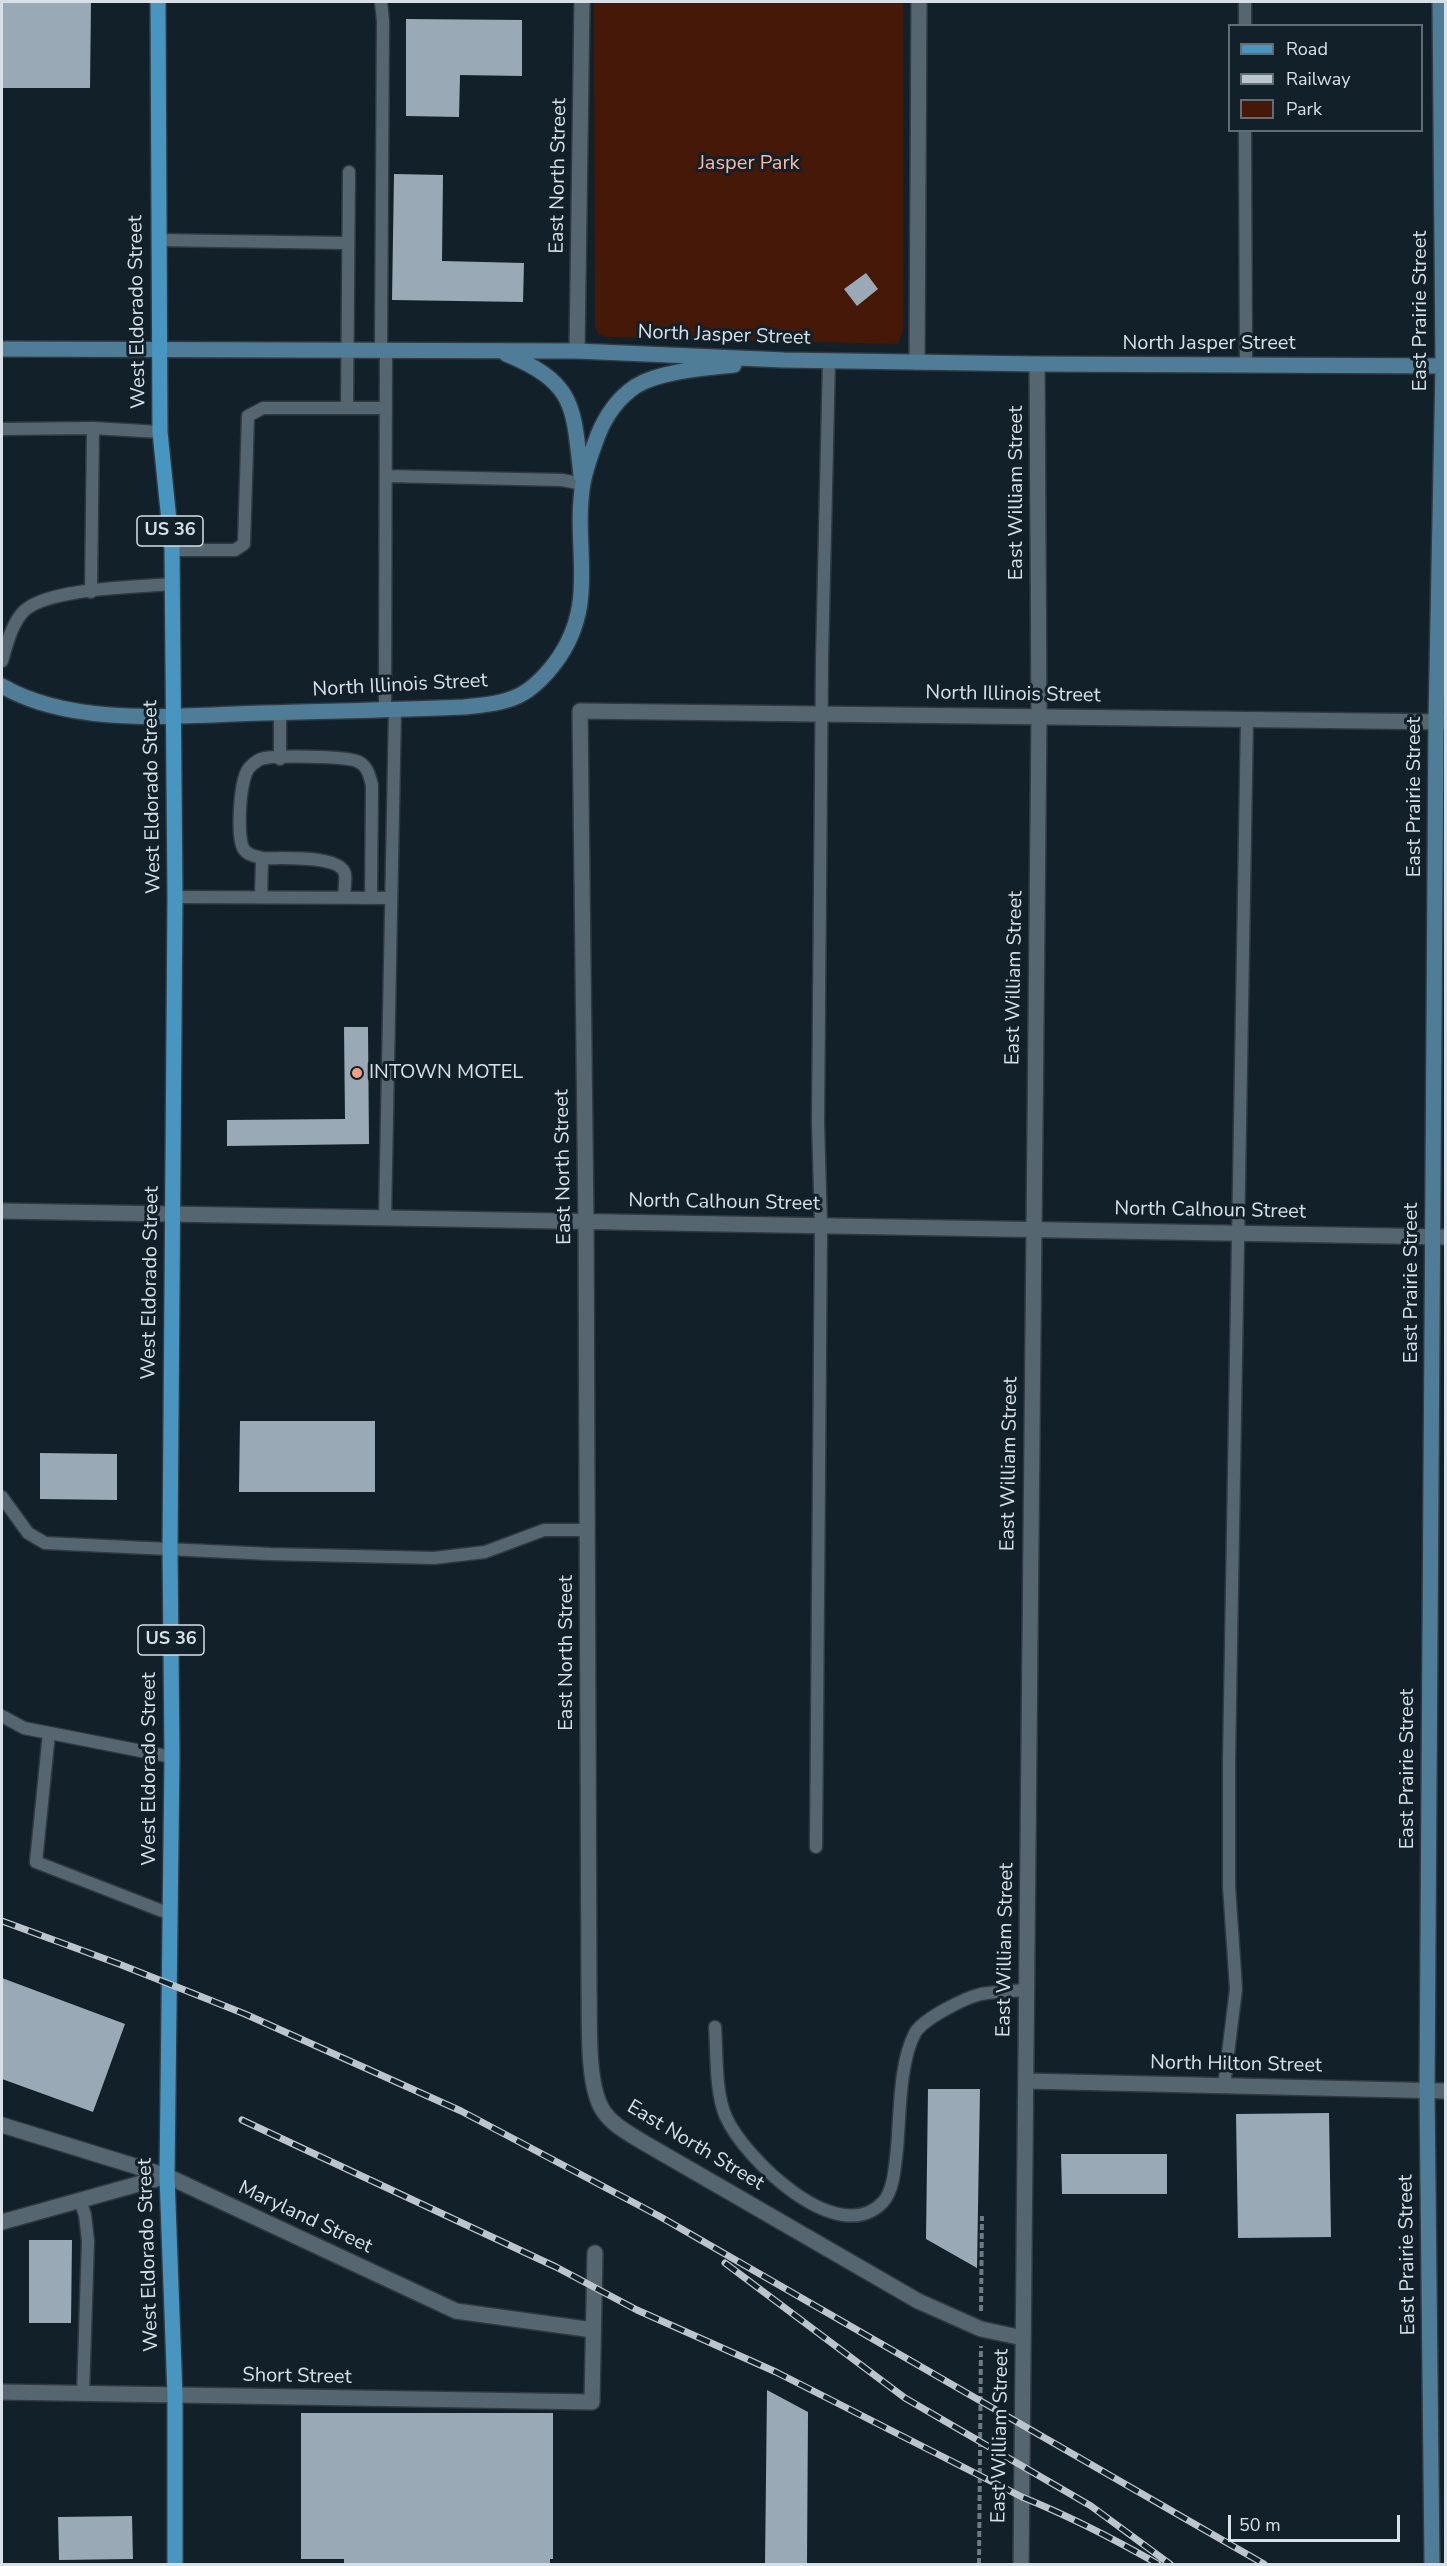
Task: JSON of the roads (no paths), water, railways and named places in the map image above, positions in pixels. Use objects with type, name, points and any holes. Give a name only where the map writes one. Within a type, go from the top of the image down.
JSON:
[{"type":"main road","name":"West Eldorado Street","points":[[158,2],[160,432],[172,550],[175,897],[170,1549],[172,1758],[167,2176],[175,2396],[175,2565]]},
{"type":"street","name":"East North Street","points":[[577,351],[582,2]]},
{"type":"street","points":[[917,362],[919,2]]},
{"type":"street","name":"East Prairie Street","points":[[1432,2565],[1428,2091],[1439,1237],[1444,366],[1440,2]]},
{"type":"street","name":"North Jasper Street","points":[[2,349],[498,350],[784,360],[1444,366]]},
{"type":"street","points":[[2,354],[48,349]]},
{"type":"street","points":[[498,350],[549,375],[564,391],[572,412],[582,484]]},
{"type":"street","name":"North Illinois Street","points":[[2,686],[21,697],[65,709],[108,714],[172,715],[464,707],[500,702],[518,696],[535,685],[552,667],[568,646],[576,626],[581,602],[582,484],[590,453],[602,424],[619,399],[638,385],[690,371],[784,360]]},
{"type":"street","name":"East William Street","points":[[1021,2565],[1038,717],[1037,364]]},
{"type":"street","name":"East North Street","points":[[579,711],[586,1221],[590,2053],[594,2085],[602,2110],[616,2126],[641,2141],[918,2301],[981,2329],[1023,2338]]},
{"type":"street","name":"North Illinois Street","points":[[579,711],[1441,722]]},
{"type":"street","name":"North Calhoun Street","points":[[2,1211],[1439,1237]]},
{"type":"street","name":"North Hilton Street","points":[[1026,2081],[1446,2091]]},
{"type":"street","name":"Maryland Street","points":[[2,2125],[167,2176],[456,2311],[593,2330]]},
{"type":"street","points":[[2,2222],[167,2176]]},
{"type":"street","points":[[593,2330],[595,2253]]},
{"type":"street","name":"Short Street","points":[[2,2392],[592,2402],[593,2330]]},
{"type":"lane","points":[[381,2],[392,898],[385,1218]]},
{"type":"lane","points":[[1245,2],[1245,24]]},
{"type":"lane","points":[[1245,132],[1246,366]]},
{"type":"lane","points":[[346,408],[349,172]]},
{"type":"lane","points":[[158,240],[347,243]]},
{"type":"lane","points":[[816,1847],[821,1226],[818,1122],[822,714],[829,360]]},
{"type":"lane","points":[[172,550],[235,550],[244,544],[248,416],[263,408],[386,408]]},
{"type":"lane","points":[[91,592],[93,428]]},
{"type":"lane","points":[[2,429],[93,428],[160,432]]},
{"type":"lane","points":[[386,476],[562,480],[582,484]]},
{"type":"lane","points":[[2,661],[17,621],[33,604],[66,594],[172,584]]},
{"type":"lane","points":[[279,759],[280,712]]},
{"type":"lane","points":[[1224,2086],[1236,1989],[1229,1875],[1247,719]]},
{"type":"lane","points":[[344,898],[345,873],[340,866],[330,861],[262,858],[248,854],[242,846],[240,789],[243,776],[249,767],[261,759],[343,757],[357,760],[367,768],[372,785],[371,898]]},
{"type":"lane","points":[[261,897],[262,858]]},
{"type":"lane","points":[[175,897],[392,898]]},
{"type":"lane","points":[[2,1497],[28,1533],[45,1543],[434,1558],[485,1552],[544,1530],[587,1530]]},
{"type":"lane","points":[[2,1716],[24,1728],[172,1758]]},
{"type":"lane","points":[[49,1733],[36,1862],[170,1914]]},
{"type":"lane","points":[[715,2027],[718,2072],[725,2116],[743,2146],[765,2170],[808,2201],[837,2214],[859,2214],[866,2213],[884,2201],[891,2185],[896,2162],[900,2091],[916,2031],[936,2014],[980,1994],[1027,1990]]},
{"type":"lane","points":[[80,2200],[85,2215],[88,2241],[83,2394]]},
{"type":"railway","points":[[2,1921],[245,2014],[461,2111],[659,2216],[1264,2564]]},
{"type":"railway","points":[[242,2120],[556,2267],[637,2310],[776,2372],[1022,2497],[1091,2528],[1158,2564]]},
{"type":"railway","points":[[725,2263],[905,2398],[1091,2506],[1170,2564]]},
{"type":"place","name":"INTOWN MOTEL","points":[[357,1073]]},
{"type":"park label","name":"Jasper Park","points":[[749,164]]}]
